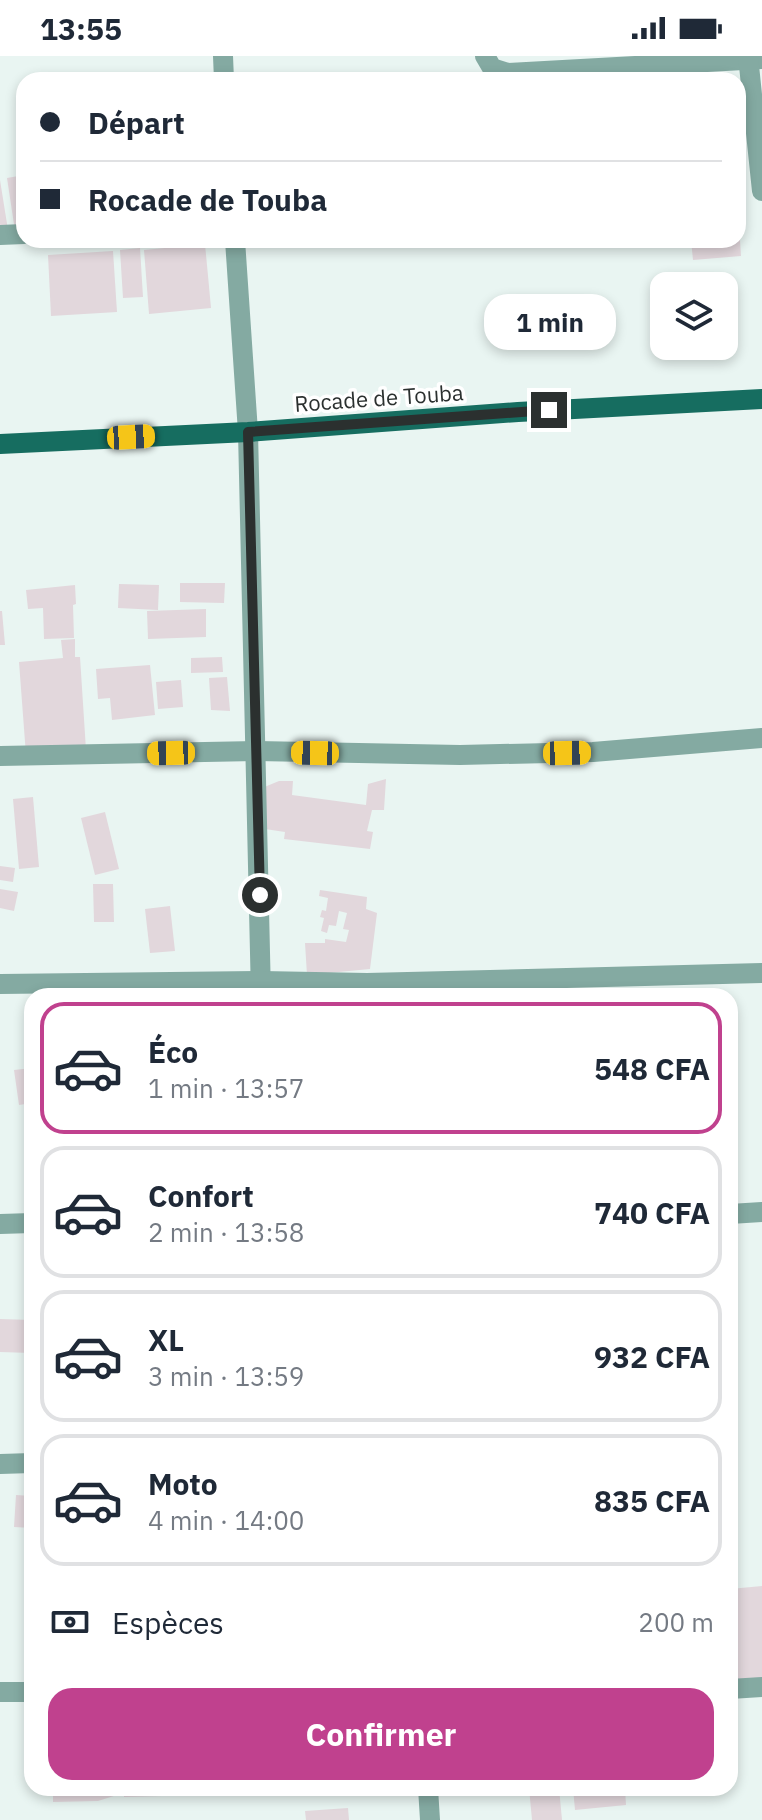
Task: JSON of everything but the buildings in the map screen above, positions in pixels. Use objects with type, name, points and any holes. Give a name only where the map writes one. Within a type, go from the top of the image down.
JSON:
[{"type":"main road","name":"Rocade de Touba","points":[[0,444],[248,432],[518,412],[762,399]]},
{"type":"street","points":[[485,56],[492,68],[505,72]]},
{"type":"street","points":[[524,72],[752,58],[762,191]]},
{"type":"street","points":[[0,984],[262,988],[248,432],[236,248]]},
{"type":"street","points":[[0,756],[257,751],[460,755],[549,753],[762,738]]},
{"type":"street","points":[[393,988],[762,973]]},
{"type":"street","points":[[738,1214],[762,1212]]},
{"type":"street","points":[[0,1224],[24,1223]]},
{"type":"street","points":[[0,1464],[24,1463]]},
{"type":"street","points":[[738,1688],[762,1687]]},
{"type":"street","points":[[0,1692],[24,1692]]},
{"type":"street","points":[[428,1796],[430,1820]]},
{"type":"route","points":[[260,895],[248,432],[549,410]]}]
